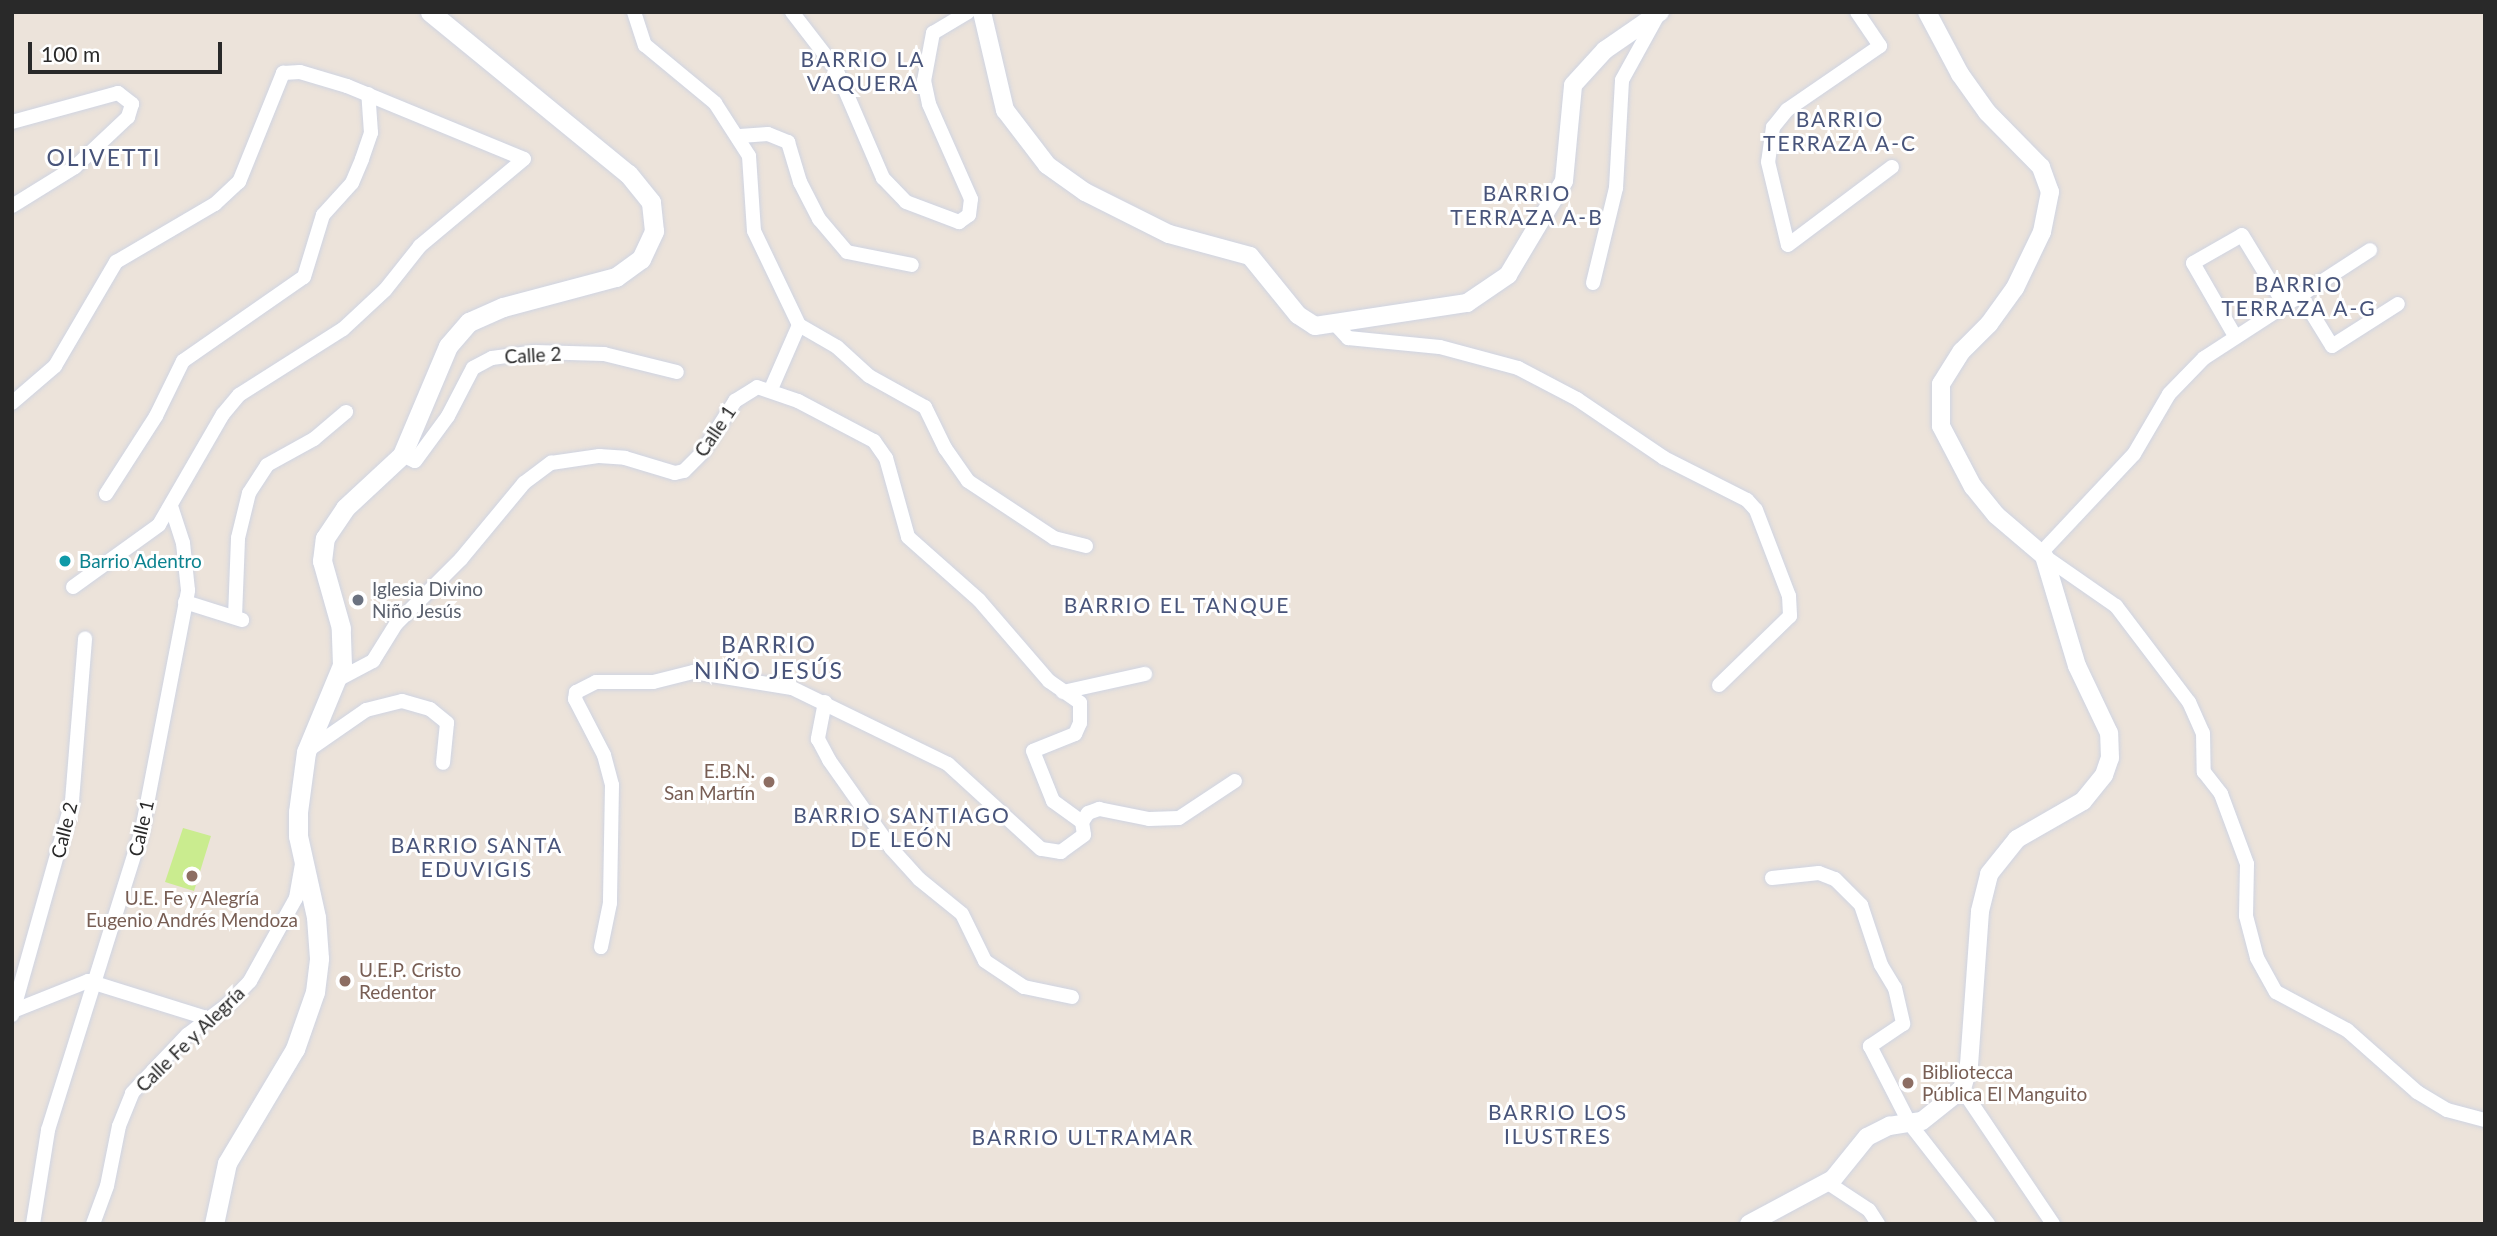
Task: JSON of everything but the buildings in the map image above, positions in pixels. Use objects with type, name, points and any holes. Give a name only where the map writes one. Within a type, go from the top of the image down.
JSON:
[{"type":"main road","points":[[214,1224],[226,1163],[290,1058],[316,992],[320,958],[316,917],[303,860],[298,812],[306,752],[342,665],[341,628],[322,561],[325,538],[345,508],[402,455],[448,346],[469,322],[503,307],[616,276],[649,248],[655,216],[651,202],[628,174],[430,12]]},
{"type":"street","points":[[634,12],[645,45],[715,103],[740,136],[753,171],[754,231],[799,325],[837,347],[869,376],[925,407],[945,448],[968,481],[1054,538],[1086,546]]},
{"type":"street","points":[[792,12],[836,69],[883,178],[906,202],[959,222],[969,215],[971,199],[929,104],[925,80],[928,42],[933,33],[968,12]]},
{"type":"street","points":[[982,12],[1005,110],[1047,165],[1085,192],[1169,234],[1250,256],[1306,322],[1336,325],[1467,303],[1508,275],[1564,181],[1573,85],[1605,50],[1660,13]]},
{"type":"street","points":[[1857,12],[1880,46],[1787,110],[1773,127],[1768,162],[1788,245],[1892,167]]},
{"type":"street","points":[[1927,12],[1974,94],[2041,167],[2050,192],[2042,232],[2015,288],[1948,369],[1938,398],[1941,426],[1973,487],[1996,515],[2043,555],[2116,606],[2189,702],[2203,733],[2204,772],[2221,794],[2247,864],[2246,916],[2257,958],[2276,992],[2347,1030],[2408,1085],[2447,1110],[2485,1120]]},
{"type":"street","points":[[1593,283],[1616,188],[1622,80],[1660,13]]},
{"type":"street","points":[[12,403],[55,366],[117,262],[215,204],[239,182],[283,73],[300,72],[368,94],[524,159],[420,246],[385,290],[343,329],[239,395],[195,460],[171,507],[143,540],[73,587]]},
{"type":"street","points":[[12,122],[118,93],[132,104],[128,117],[75,167],[12,206]]},
{"type":"street","points":[[106,494],[156,416],[183,361],[304,277],[323,215],[352,183],[362,159],[370,133],[368,94]]},
{"type":"street","points":[[740,136],[768,134],[788,142],[811,205],[827,233],[848,252],[912,265]]},
{"type":"street","points":[[2235,335],[2193,263],[2242,235],[2284,304]]},
{"type":"street","points":[[2043,555],[2134,454],[2169,394],[2235,335],[2370,250]]},
{"type":"street","points":[[2300,294],[2332,345],[2398,304]]},
{"type":"street","points":[[799,325],[771,389],[874,441],[886,458],[908,537],[979,600],[1020,652],[1063,692],[1080,703],[1080,723],[1068,738],[1033,751],[1053,802],[1082,822]]},
{"type":"street","points":[[1336,325],[1348,338],[1440,346],[1518,368],[1577,400],[1664,458],[1747,500],[1756,510],[1788,596],[1790,617],[1719,685]]},
{"type":"street","name":"Calle 2","points":[[402,455],[415,461],[448,416],[473,368],[492,358],[535,352],[604,354],[677,372]]},
{"type":"street","name":"Calle 1","points":[[337,680],[373,661],[396,624],[461,559],[499,510],[540,470],[570,458],[599,456],[625,458],[675,473],[684,471],[702,453],[735,401],[757,387],[771,389]]},
{"type":"street","points":[[185,602],[238,619],[237,538],[249,493],[267,465],[314,439],[346,412]]},
{"type":"street","name":"Calle 1","points":[[33,1224],[41,1156],[142,830],[185,602],[187,567],[171,507]]},
{"type":"street","points":[[1749,1224],[1828,1182],[1867,1137],[1889,1126],[1910,1124],[1933,1115],[1962,1089],[1969,1065],[1980,911],[1989,874],[2017,839],[2083,801],[2105,775],[2110,758],[2109,733],[2077,666],[2043,555]]},
{"type":"street","name":"Calle 2","points":[[13,1013],[72,801],[85,639]]},
{"type":"street","points":[[601,947],[610,903],[612,785],[604,755],[577,707],[576,692],[607,680],[653,682],[705,673],[792,688],[948,764],[1041,849],[1051,853],[1072,848],[1084,835],[1082,822],[1088,813],[1099,809],[1149,819],[1179,818],[1236,781]]},
{"type":"street","points":[[1063,692],[1145,674]]},
{"type":"street","points":[[306,752],[366,710],[402,701],[430,709],[447,723],[443,762]]},
{"type":"street","points":[[825,702],[818,739],[829,760],[891,848],[919,879],[962,914],[985,961],[1024,987],[1072,998]]},
{"type":"street","name":"Calle Fe y Alegría","points":[[93,1224],[132,1093],[187,1035],[238,996],[266,954],[296,898],[303,860]]},
{"type":"street","points":[[1772,878],[1819,873],[1835,879],[1861,905],[1881,965],[1895,988],[1903,1024],[1870,1046],[1910,1124],[1988,1224]]},
{"type":"street","points":[[13,1013],[57,992],[93,982],[210,1019]]},
{"type":"street","points":[[1962,1089],[2053,1224]]},
{"type":"street","points":[[1828,1182],[1869,1210],[1878,1224]]},
{"type":"green space","points":[[183,828],[211,836],[194,891],[165,882]]},
{"type":"place","name":"Barrio Adentro","points":[[65,561]]},
{"type":"place","name":"Iglesia Divino Niño Jesús","points":[[358,600]]},
{"type":"place","name":"E.B.N. San Martín","points":[[769,782]]},
{"type":"place","name":"U.E. Fe y Alegría Eugenio Andrés Mendoza","points":[[192,876]]},
{"type":"place","name":"U.E.P. Cristo Redentor","points":[[345,981]]},
{"type":"place","name":"Bibliotecca Pública El Manguito","points":[[1908,1083]]},
{"type":"district","name":"BARRIO LA VAQUERA","points":[[863,71]]},
{"type":"district","name":"BARRIO TERRAZA A-C","points":[[1840,131]]},
{"type":"district","name":"OLIVETTI","points":[[104,157]]},
{"type":"district","name":"BARRIO TERRAZA A-B","points":[[1527,205]]},
{"type":"district","name":"BARRIO TERRAZA A-G","points":[[2299,296]]},
{"type":"district","name":"BARRIO EL TANQUE","points":[[1177,605]]},
{"type":"district","name":"BARRIO NIÑO JESÚS","points":[[769,657]]},
{"type":"district","name":"BARRIO SANTIAGO DE LEÓN","points":[[902,827]]},
{"type":"district","name":"BARRIO SANTA EDUVIGIS","points":[[477,857]]},
{"type":"district","name":"BARRIO LOS ILUSTRES","points":[[1558,1124]]},
{"type":"district","name":"BARRIO ULTRAMAR","points":[[1083,1137]]}]
